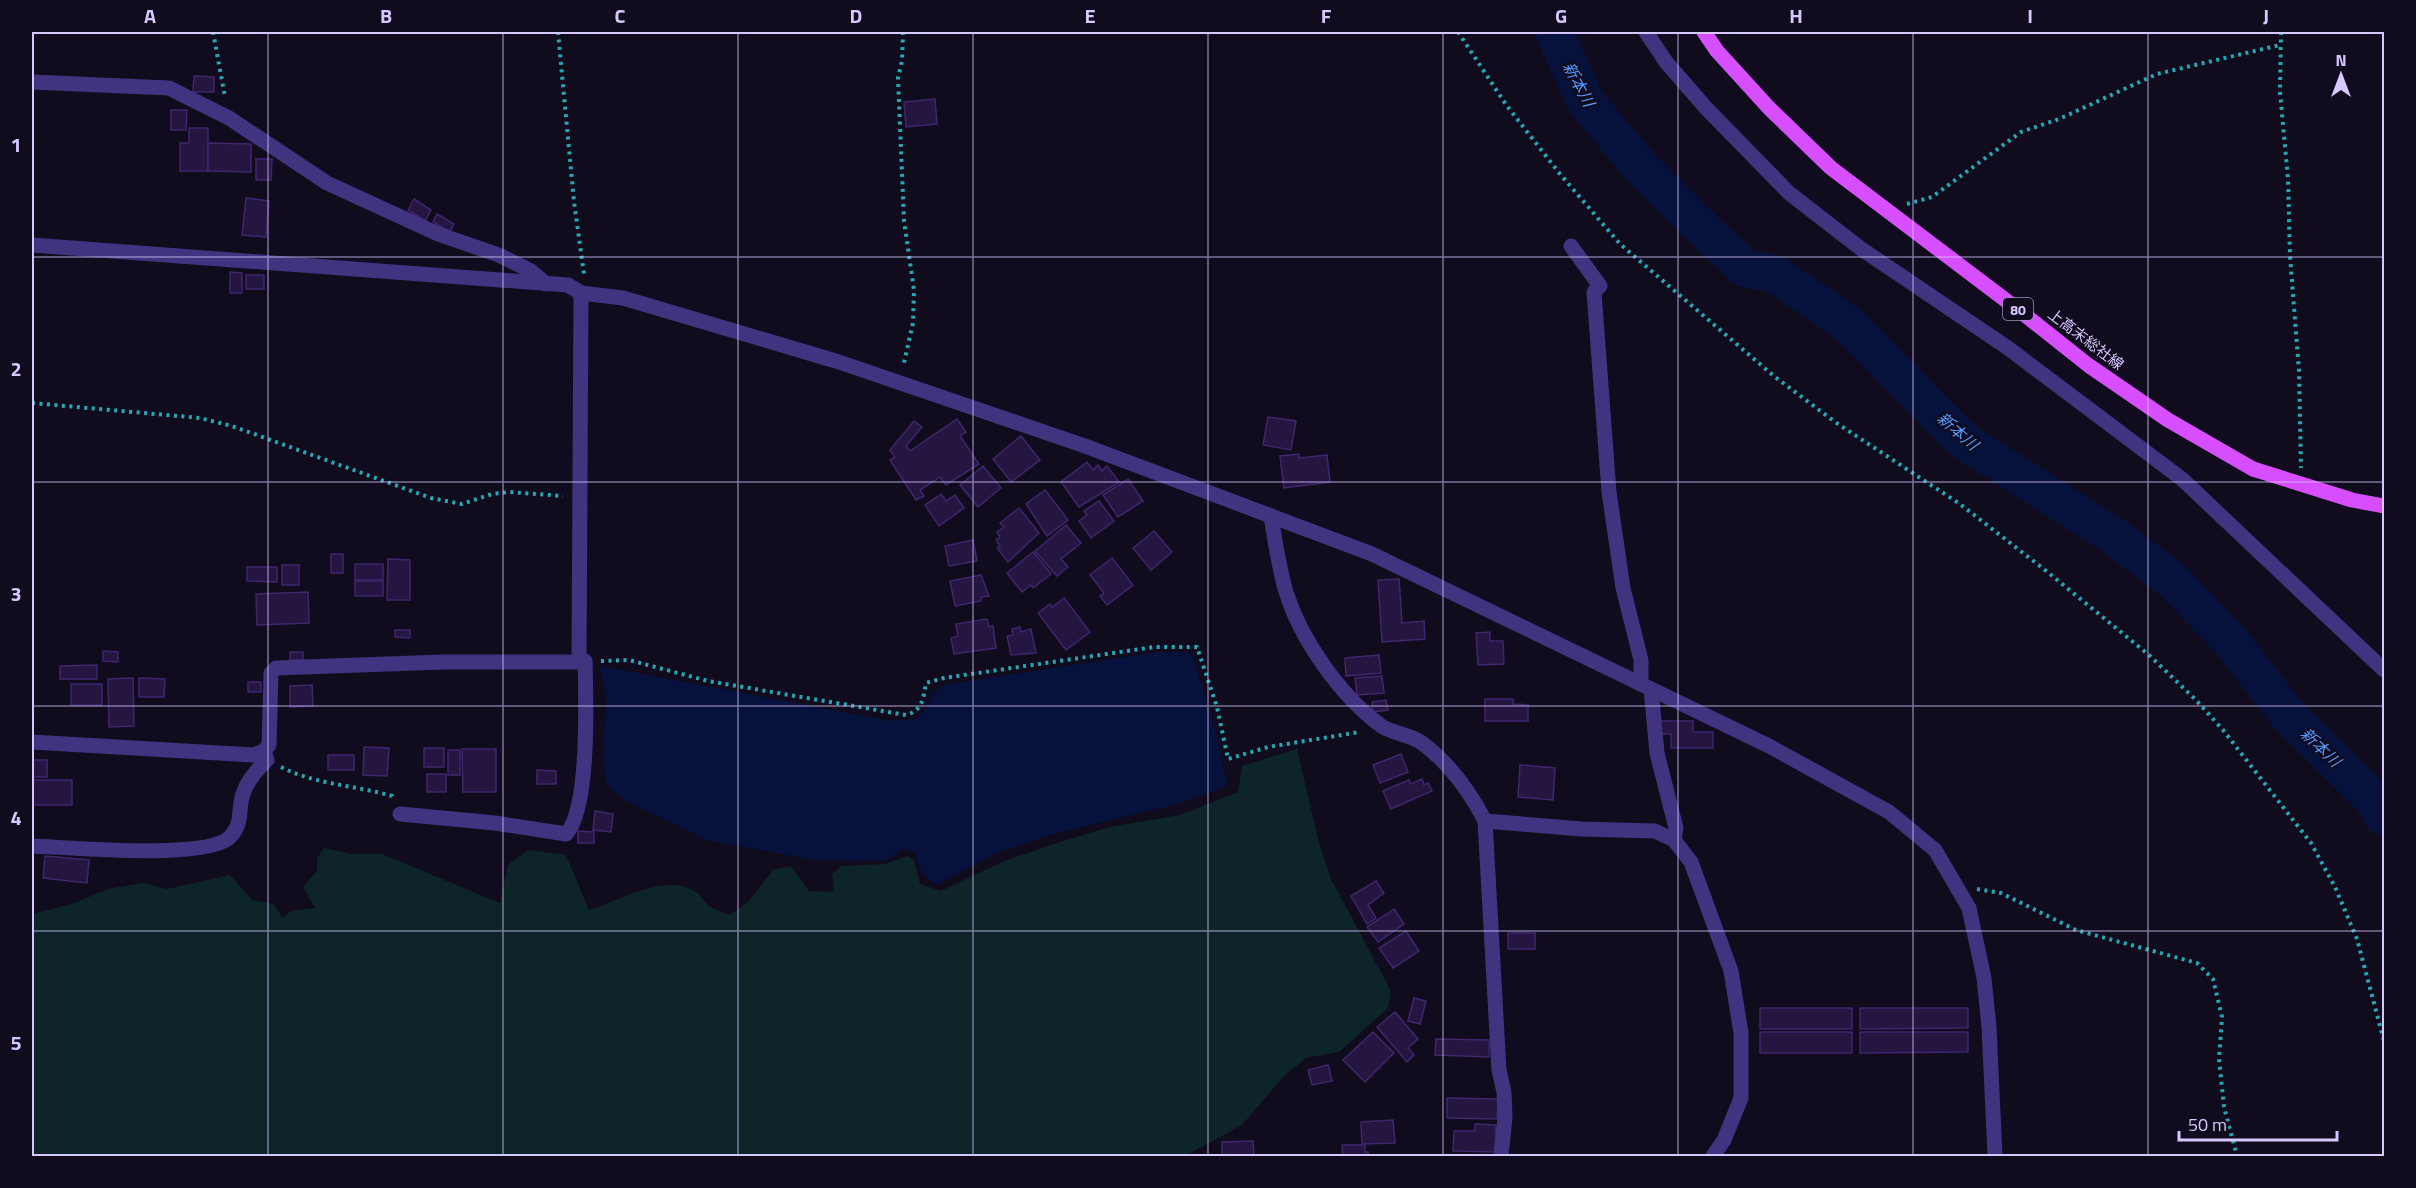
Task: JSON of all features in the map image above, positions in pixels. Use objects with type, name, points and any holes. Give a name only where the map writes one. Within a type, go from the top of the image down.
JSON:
[{"type":"main road","name":"上高末総社線","points":[[1704,32],[1717,51],[1769,108],[1831,168],[2088,365],[2168,420],[2253,469],[2302,485],[2385,506]]},
{"type":"street","points":[[1646,32],[1666,62],[1706,108],[1789,193],[1860,248],[2008,348],[2182,479],[2301,588],[2385,670]]},
{"type":"street","points":[[32,81],[169,88],[229,118],[327,183],[438,234],[499,255],[531,271],[546,284]]},
{"type":"street","points":[[32,245],[568,285],[581,293],[623,298],[839,362],[1085,446],[1372,554],[1769,746],[1889,812],[1935,850],[1959,886],[1969,908],[1984,978],[1989,1027],[1995,1156]]},
{"type":"street","points":[[1571,246],[1600,286],[1594,292],[1609,492],[1623,588],[1641,660],[1657,753],[1676,828],[1674,840]]},
{"type":"street","points":[[32,846],[176,852],[221,844],[230,838],[241,820],[241,803],[245,788],[266,756],[269,744],[271,674],[276,668],[443,662],[579,662],[581,293]]},
{"type":"street","points":[[1271,516],[1287,595],[1316,653],[1349,699],[1382,727],[1421,742],[1448,768],[1475,802],[1485,821],[1499,1070],[1504,1092],[1501,1156]]},
{"type":"street","points":[[400,813],[495,823],[566,834],[576,807],[585,760],[585,661]]},
{"type":"street","points":[[32,742],[266,756]]},
{"type":"street","points":[[1485,821],[1582,829],[1655,831],[1674,840],[1691,862],[1731,971],[1741,1033],[1741,1098],[1724,1140],[1713,1156]]},
{"type":"path","points":[[213,32],[229,118]]},
{"type":"path","points":[[558,32],[584,275],[581,293]]},
{"type":"path","points":[[898,382],[908,355],[913,323],[914,290],[904,221],[899,110],[898,78],[902,62],[903,32]]},
{"type":"path","points":[[1458,32],[1507,106],[1560,174],[1620,244],[1775,377],[1835,422],[1960,504],[2045,570],[2149,655],[2203,708],[2311,843],[2335,887],[2357,939],[2385,1041]]},
{"type":"path","points":[[2281,32],[2282,133],[2288,179],[2290,256],[2299,371],[2302,485]]},
{"type":"path","points":[[1885,210],[1932,197],[2020,132],[2059,119],[2157,74],[2280,45]]},
{"type":"path","points":[[32,403],[200,418],[232,426],[431,498],[462,504],[492,494],[509,492],[580,498]]},
{"type":"path","points":[[585,661],[629,660],[708,681],[906,715],[916,712],[922,703],[926,683],[944,678],[1154,647],[1185,646],[1197,647],[1217,707],[1228,759],[1268,747],[1382,727]]},
{"type":"path","points":[[266,756],[296,775],[392,796],[400,813]]},
{"type":"path","points":[[1959,886],[2001,893],[2076,930],[2197,963],[2213,979],[2222,1017],[2219,1059],[2224,1107],[2237,1156]]},
{"type":"green space","points":[[1297,749],[1319,843],[1331,879],[1391,991],[1388,1008],[1339,1052],[1306,1058],[1284,1076],[1242,1125],[1185,1156],[32,1156],[32,914],[72,904],[108,889],[143,883],[167,889],[230,875],[252,900],[273,904],[283,918],[291,911],[315,908],[303,887],[317,871],[317,858],[324,848],[352,854],[382,854],[500,903],[508,865],[528,850],[566,855],[589,910],[642,890],[671,885],[696,892],[709,906],[730,915],[749,901],[773,870],[791,866],[809,891],[834,892],[832,874],[842,866],[885,864],[907,856],[914,860],[920,884],[941,891],[1004,861],[1063,841],[1110,827],[1180,815],[1238,792],[1242,766]]},
{"type":"water","points":[[1157,652],[1189,652],[1194,660],[1218,739],[1227,786],[1181,803],[1049,835],[997,853],[936,885],[921,872],[915,853],[902,848],[887,861],[814,860],[707,840],[626,801],[612,790],[605,779],[603,739],[607,702],[600,666],[890,721],[905,720],[921,715],[935,692],[943,685]]},
{"type":"building","points":[[194,76],[214,77],[214,92],[193,92]]},
{"type":"building","points":[[935,99],[937,124],[906,127],[904,102]]},
{"type":"building","points":[[171,110],[187,110],[186,130],[171,130]]},
{"type":"building","points":[[189,128],[208,128],[208,171],[180,171],[180,143],[189,143]]},
{"type":"building","points":[[208,143],[251,144],[251,172],[208,171]]},
{"type":"building","points":[[256,159],[272,159],[271,180],[256,180]]},
{"type":"building","points":[[246,198],[269,201],[266,237],[242,235]]},
{"type":"building","points":[[414,199],[431,210],[425,221],[408,210]]},
{"type":"building","points":[[437,214],[454,224],[450,232],[433,222]]},
{"type":"building","points":[[230,272],[242,273],[242,293],[230,293]]},
{"type":"building","points":[[246,275],[264,275],[264,289],[246,289]]},
{"type":"building","points":[[1268,417],[1296,421],[1291,450],[1263,445]]},
{"type":"building","points":[[957,419],[966,432],[960,436],[979,464],[946,485],[940,477],[920,490],[924,496],[916,500],[890,460],[895,457],[890,450],[914,421],[922,427],[906,446],[910,451]]},
{"type":"building","points":[[1021,436],[1040,460],[1011,482],[993,459]]},
{"type":"building","points":[[1299,454],[1299,458],[1327,455],[1330,482],[1284,488],[1280,456]]},
{"type":"building","points":[[1087,462],[1093,470],[1098,465],[1102,471],[1107,466],[1119,482],[1079,507],[1061,482]]},
{"type":"building","points":[[983,466],[1001,488],[978,507],[960,485]]},
{"type":"building","points":[[1128,479],[1143,501],[1118,517],[1103,495]]},
{"type":"building","points":[[1045,490],[1068,520],[1047,536],[1026,504]]},
{"type":"building","points":[[941,494],[946,501],[955,495],[964,508],[939,526],[925,505]]},
{"type":"building","points":[[1099,501],[1114,521],[1091,538],[1079,521],[1087,515],[1084,511]]},
{"type":"building","points":[[1019,508],[1039,533],[1008,562],[997,548],[1000,546],[996,540],[1000,537],[997,532],[1004,527],[1000,523]]},
{"type":"building","points":[[1066,525],[1081,543],[1061,559],[1068,567],[1057,576],[1035,551]]},
{"type":"building","points":[[1154,531],[1172,552],[1151,570],[1133,548]]},
{"type":"building","points":[[973,540],[977,561],[949,566],[945,546]]},
{"type":"building","points":[[1033,552],[1051,574],[1033,588],[1031,585],[1022,592],[1007,573]]},
{"type":"building","points":[[331,554],[343,554],[343,573],[331,573]]},
{"type":"building","points":[[1112,558],[1133,585],[1107,605],[1100,596],[1104,593],[1090,575]]},
{"type":"building","points":[[388,559],[410,560],[410,600],[387,600]]},
{"type":"building","points":[[355,564],[383,564],[383,580],[355,580]]},
{"type":"building","points":[[282,565],[299,565],[299,585],[282,585]]},
{"type":"building","points":[[247,567],[277,567],[277,582],[247,581]]},
{"type":"building","points":[[981,575],[989,596],[981,597],[981,601],[955,606],[950,581]]},
{"type":"building","points":[[1399,579],[1402,623],[1424,621],[1425,639],[1382,642],[1378,580]]},
{"type":"building","points":[[355,581],[383,581],[383,596],[355,596]]},
{"type":"building","points":[[308,592],[309,623],[257,625],[256,594]]},
{"type":"building","points":[[1064,598],[1090,632],[1066,650],[1038,613]]},
{"type":"building","points":[[987,619],[989,627],[993,626],[996,648],[954,654],[951,638],[958,636],[956,624]]},
{"type":"building","points":[[1020,627],[1021,632],[1031,629],[1036,653],[1011,655],[1007,636],[1013,635],[1012,629]]},
{"type":"building","points":[[395,630],[410,630],[410,638],[395,637]]},
{"type":"building","points":[[1490,632],[1490,641],[1503,641],[1504,664],[1478,665],[1476,633]]},
{"type":"building","points":[[103,651],[118,652],[118,662],[103,661]]},
{"type":"building","points":[[290,652],[303,652],[303,660],[290,660]]},
{"type":"building","points":[[1379,655],[1381,673],[1346,676],[1345,658]]},
{"type":"building","points":[[97,665],[97,679],[60,679],[60,666]]},
{"type":"building","points":[[1382,676],[1384,693],[1357,695],[1355,678]]},
{"type":"building","points":[[133,678],[134,726],[109,727],[108,679]]},
{"type":"building","points":[[139,678],[165,679],[164,697],[139,697]]},
{"type":"building","points":[[248,682],[261,682],[261,692],[248,692]]},
{"type":"building","points":[[71,684],[102,684],[102,705],[71,705]]},
{"type":"building","points":[[312,685],[313,706],[290,707],[290,686]]},
{"type":"building","points":[[1485,699],[1513,699],[1513,704],[1528,705],[1528,721],[1485,721]]},
{"type":"building","points":[[1386,700],[1388,710],[1373,712],[1372,702]]},
{"type":"building","points":[[1661,721],[1693,721],[1693,732],[1713,732],[1713,748],[1671,748],[1671,734],[1661,734]]},
{"type":"building","points":[[364,747],[389,748],[387,776],[363,775]]},
{"type":"building","points":[[424,748],[444,748],[444,767],[424,767]]},
{"type":"building","points":[[462,749],[496,749],[496,792],[463,792]]},
{"type":"building","points":[[448,750],[460,750],[460,775],[448,775]]},
{"type":"building","points":[[1401,754],[1408,772],[1380,783],[1373,765]]},
{"type":"building","points":[[328,755],[354,755],[354,770],[328,770]]},
{"type":"building","points":[[32,760],[47,760],[47,777],[32,777]]},
{"type":"building","points":[[1520,765],[1555,768],[1553,800],[1518,797]]},
{"type":"building","points":[[537,770],[556,771],[556,784],[537,784]]},
{"type":"building","points":[[427,774],[446,774],[446,792],[427,792]]},
{"type":"building","points":[[1422,779],[1424,785],[1428,783],[1432,791],[1391,809],[1383,791],[1409,780],[1411,784]]},
{"type":"building","points":[[32,780],[72,780],[72,805],[32,805]]},
{"type":"building","points":[[595,811],[613,814],[611,832],[593,830]]},
{"type":"building","points":[[578,831],[594,832],[594,843],[578,843]]},
{"type":"building","points":[[45,856],[89,860],[87,883],[43,878]]},
{"type":"building","points":[[1376,881],[1384,893],[1368,905],[1376,918],[1367,924],[1351,896]]},
{"type":"building","points":[[1394,909],[1404,924],[1378,942],[1367,927]]},
{"type":"building","points":[[1406,931],[1419,951],[1393,968],[1379,948]]},
{"type":"building","points":[[1508,933],[1535,933],[1535,949],[1508,949]]},
{"type":"building","points":[[1414,998],[1426,1001],[1420,1024],[1408,1021]]},
{"type":"building","points":[[1760,1008],[1852,1008],[1852,1029],[1760,1029]]},
{"type":"building","points":[[1860,1008],[1968,1008],[1968,1028],[1860,1029]]},
{"type":"building","points":[[1395,1012],[1418,1039],[1408,1048],[1414,1055],[1407,1062],[1377,1027]]},
{"type":"building","points":[[1373,1032],[1394,1053],[1365,1082],[1343,1060]]},
{"type":"building","points":[[1760,1032],[1852,1032],[1852,1053],[1760,1053]]},
{"type":"building","points":[[1860,1032],[1968,1032],[1968,1052],[1860,1053]]},
{"type":"building","points":[[1436,1039],[1489,1040],[1489,1057],[1435,1055]]},
{"type":"building","points":[[1328,1065],[1332,1081],[1312,1085],[1308,1070]]},
{"type":"building","points":[[1447,1098],[1498,1099],[1497,1119],[1447,1118]]},
{"type":"building","points":[[1393,1120],[1395,1143],[1362,1144],[1361,1122]]},
{"type":"building","points":[[1475,1124],[1496,1125],[1495,1152],[1453,1151],[1454,1131],[1475,1131]]},
{"type":"building","points":[[1253,1141],[1254,1156],[1222,1156],[1222,1142]]},
{"type":"building","points":[[1342,1145],[1365,1145],[1365,1152],[1368,1152],[1368,1156],[1343,1156]]},
{"type":"waterway","name":"新本川","points":[[1554,32],[1586,102],[1638,164],[1696,222],[1745,268],[1775,274],[1847,323],[1964,441],[2112,535],[2172,580],[2230,640],[2289,716],[2373,799],[2384,817]]}]
